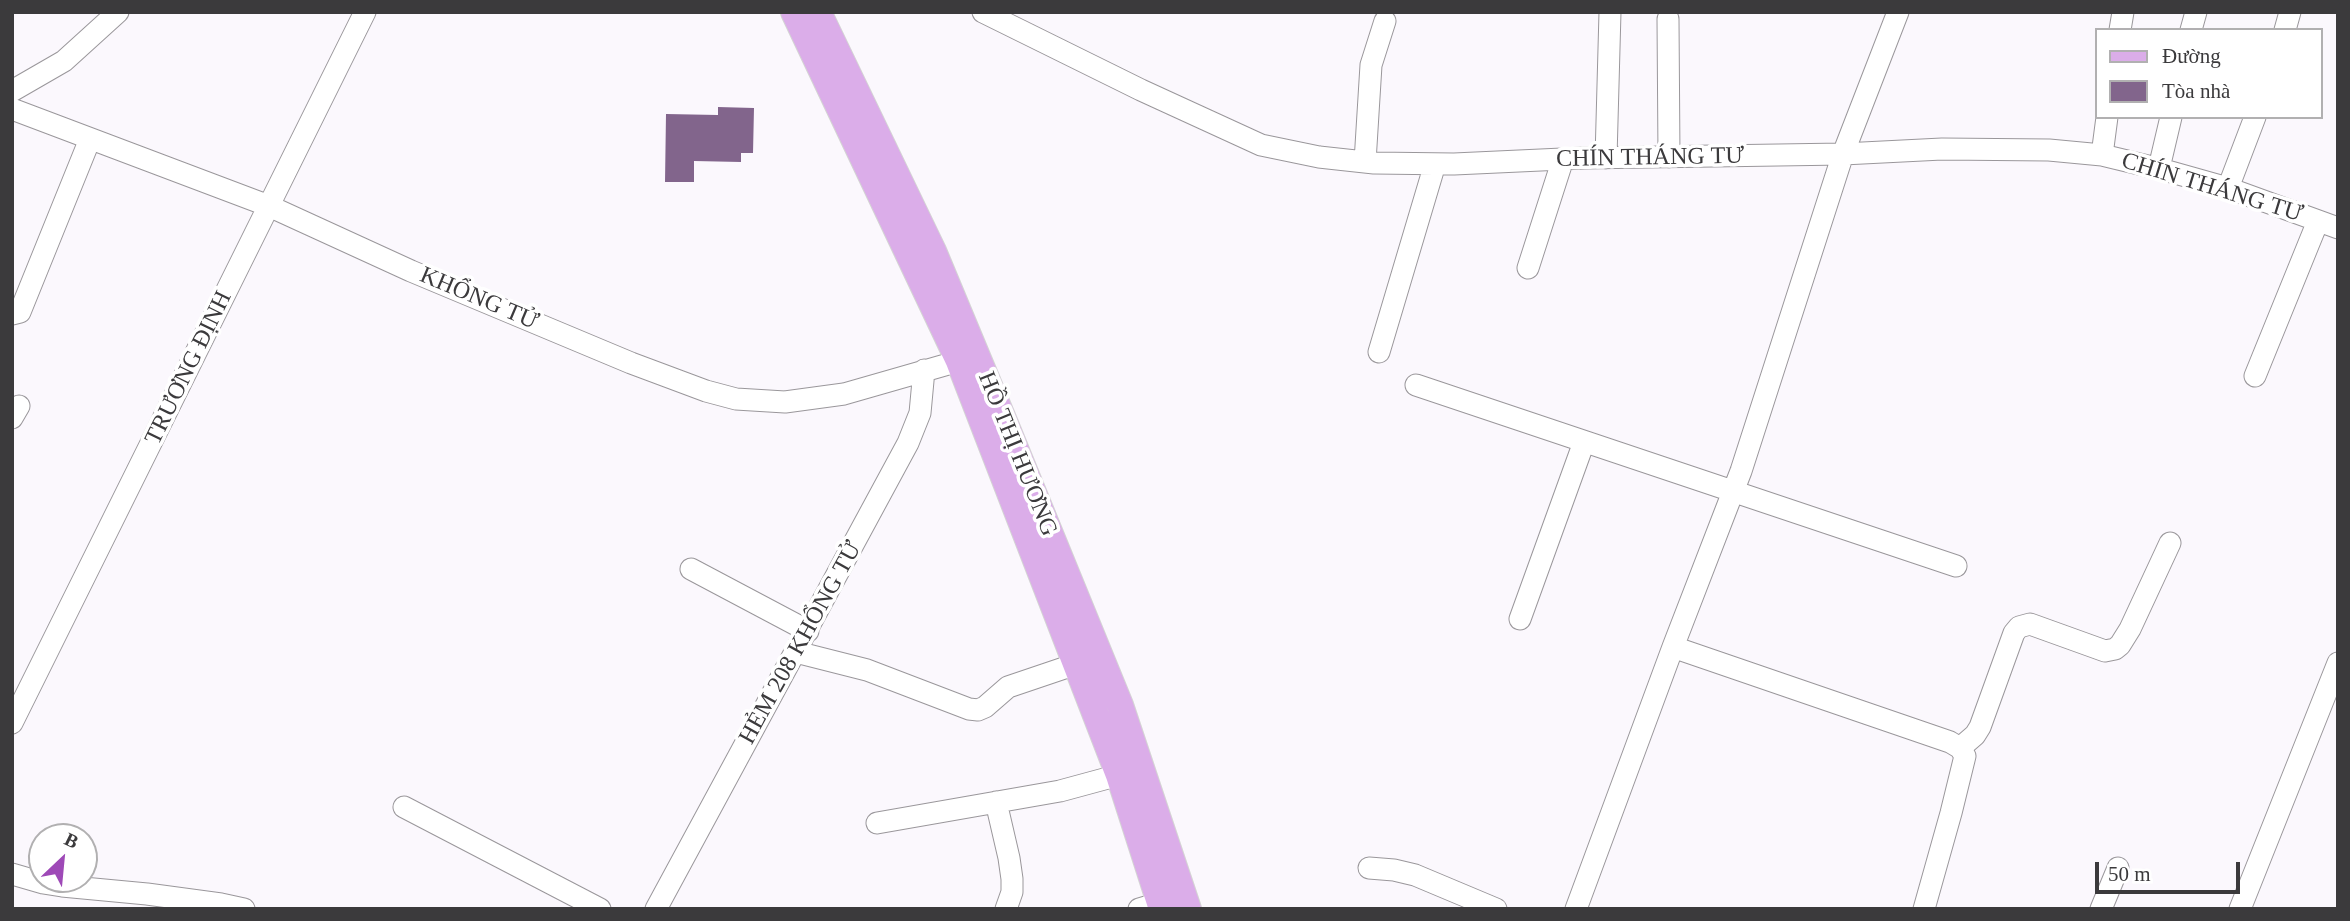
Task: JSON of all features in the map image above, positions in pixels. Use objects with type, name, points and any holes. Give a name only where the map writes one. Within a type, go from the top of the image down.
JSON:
[{"type":"main road","name":"HỒ THỊ HƯƠNG","points":[[794,12],[958,361],[1119,775],[1153,907]]},
{"type":"main road","name":"HỒ THỊ HƯƠNG","points":[[818,12],[933,251],[998,407],[1120,705],[1188,909]]},
{"type":"street","points":[[12,91],[64,61],[118,12]]},
{"type":"street","name":"TRƯƠNG ĐỊNH","points":[[12,723],[365,12]]},
{"type":"street","name":"CHÍN THÁNG TƯ","points":[[983,12],[1141,90],[1261,145],[1319,157],[1364,162],[1434,164],[1996,149],[2049,150],[2102,155],[2159,168],[2228,188],[2328,224]]},
{"type":"street","points":[[1606,158],[1609,12]]},
{"type":"street","points":[[1576,909],[1733,492],[1843,154],[1898,12]]},
{"type":"street","points":[[1668,19],[1669,157]]},
{"type":"street","points":[[1364,162],[1371,65],[1385,21]]},
{"type":"street","name":"KHỔNG TỬ","points":[[12,109],[269,206],[411,271],[631,363],[706,391],[736,399],[785,402],[844,394],[958,361]]},
{"type":"street","points":[[2102,155],[2107,119]]},
{"type":"street","points":[[2159,168],[2171,119]]},
{"type":"street","points":[[2228,188],[2254,119]]},
{"type":"street","points":[[12,314],[20,312],[90,139]]},
{"type":"street","points":[[1528,268],[1563,159]]},
{"type":"street","points":[[1378,352],[1434,164]]},
{"type":"street","points":[[2255,376],[2328,224]]},
{"type":"street","name":"HẺM 208 KHỔNG TỬ","points":[[656,909],[908,443],[920,414],[924,370]]},
{"type":"street","points":[[1416,385],[1956,566]]},
{"type":"street","points":[[1520,619],[1584,442]]},
{"type":"street","points":[[1960,748],[1980,727],[2014,633],[2019,627],[2030,624],[2105,651],[2115,649],[2130,629],[2170,543]]},
{"type":"street","points":[[691,569],[808,631]]},
{"type":"street","points":[[1673,647],[1950,742],[1960,748],[1965,756],[1924,909]]},
{"type":"street","points":[[796,652],[867,670],[969,709],[978,710],[1008,687],[1076,664]]},
{"type":"street","points":[[2240,909],[2338,663]]},
{"type":"street","points":[[877,823],[1060,791],[1119,775]]},
{"type":"street","points":[[996,802],[1012,879],[1012,892],[1006,909]]},
{"type":"street","points":[[404,807],[600,909]]},
{"type":"street","points":[[1369,868],[1415,875],[1496,909]]},
{"type":"street","points":[[2101,909],[2118,868]]},
{"type":"street","points":[[12,874],[43,883],[244,909]]},
{"type":"building","points":[[718,107],[754,108],[753,153],[741,153],[741,162],[694,161],[694,182],[665,182],[666,114],[718,115]]}]
